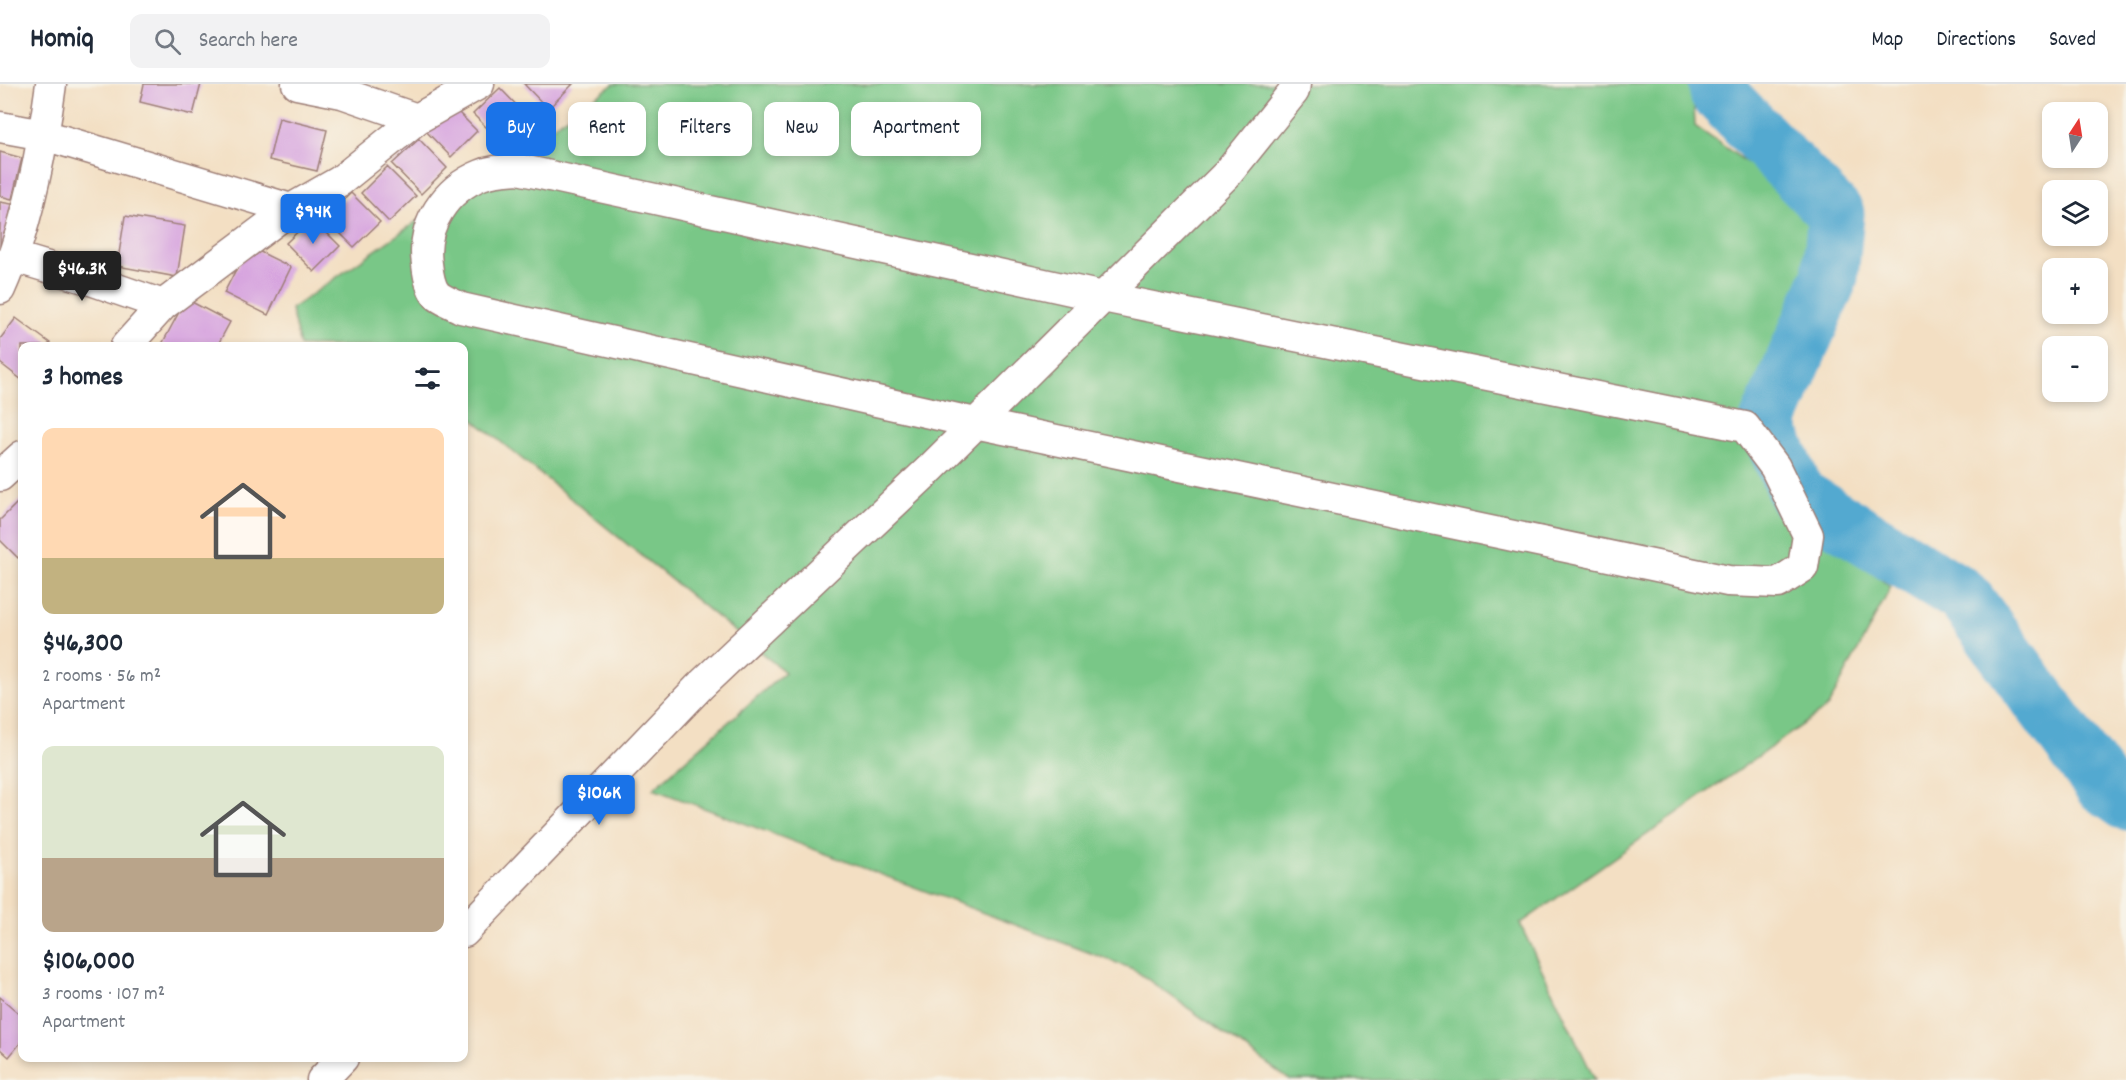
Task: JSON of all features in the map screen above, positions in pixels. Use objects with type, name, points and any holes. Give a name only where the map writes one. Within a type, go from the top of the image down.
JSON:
[{"type":"street","points":[[0,289],[14,257],[44,135],[51,84]]},
{"type":"street","points":[[297,84],[342,93],[417,119]]},
{"type":"street","points":[[130,342],[163,305],[291,209],[340,181],[417,119],[479,84]]},
{"type":"street","points":[[468,928],[700,686],[975,423],[1228,173],[1294,91],[1295,84]]},
{"type":"street","points":[[0,127],[44,135],[291,209]]},
{"type":"street","points":[[518,169],[1103,297],[1745,428],[1775,467],[1808,535],[1803,567],[1778,583],[1728,581],[975,423],[461,308],[436,294],[429,277],[426,258],[427,238],[433,220],[453,192],[467,181],[500,170],[518,169]]},
{"type":"street","points":[[14,257],[163,305]]},
{"type":"street","points":[[0,476],[18,460]]},
{"type":"street","points":[[321,1080],[339,1062]]},
{"type":"green space","points":[[614,84],[1693,84],[1695,126],[1820,214],[1824,268],[1758,426],[1817,531],[1891,587],[1828,707],[1520,924],[1595,1080],[1290,1080],[1133,969],[653,789],[785,672],[468,415],[468,342],[299,342],[291,309],[511,156],[556,156],[556,124],[568,116],[568,156],[646,156],[646,102],[588,102]]},
{"type":"building","points":[[144,84],[201,84],[193,115],[140,102]]},
{"type":"building","points":[[524,84],[573,84],[555,102],[541,102]]},
{"type":"building","points":[[500,88],[514,102],[486,102],[486,127],[473,114]]},
{"type":"building","points":[[449,103],[477,131],[451,157],[423,128]]},
{"type":"building","points":[[279,118],[327,130],[317,171],[269,160]]},
{"type":"building","points":[[419,139],[447,168],[421,194],[392,164]]},
{"type":"building","points":[[0,152],[22,158],[12,199],[0,196]]},
{"type":"building","points":[[387,167],[416,196],[389,222],[361,193]]},
{"type":"building","points":[[351,193],[380,222],[354,247],[325,218]]},
{"type":"building","points":[[0,202],[12,204],[2,253],[0,252]]},
{"type":"building","points":[[125,216],[185,226],[177,277],[117,266]]},
{"type":"building","points":[[312,218],[340,246],[314,272],[286,243]]},
{"type":"building","points":[[248,246],[291,267],[268,315],[224,293]]},
{"type":"building","points":[[186,299],[230,322],[219,342],[163,342]]},
{"type":"building","points":[[16,318],[49,342],[18,342],[18,377],[0,363],[0,339]]},
{"type":"building","points":[[18,502],[18,558],[0,540],[0,520]]},
{"type":"building","points":[[0,997],[18,1013],[18,1046],[9,1057],[0,1049]]},
{"type":"waterway","points":[[1717,84],[1718,93],[1836,214],[1830,277],[1767,424],[1797,495],[1963,596],[2102,785],[2126,802]]}]
